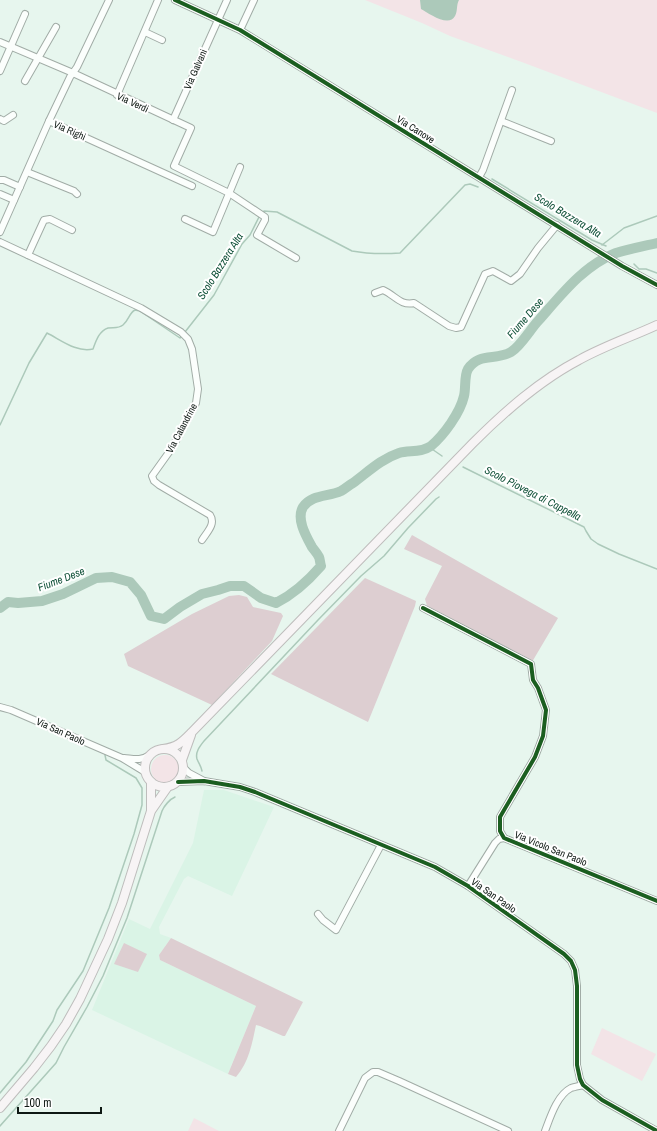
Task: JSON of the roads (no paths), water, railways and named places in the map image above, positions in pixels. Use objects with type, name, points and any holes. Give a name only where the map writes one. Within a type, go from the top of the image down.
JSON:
[{"type":"main road","points":[[192,732],[186,748],[181,778],[173,786],[167,788],[155,786],[148,779],[145,772],[145,766],[150,755],[163,749],[173,748],[182,742],[504,413],[537,387],[565,368],[608,346],[643,332],[657,323]]},
{"type":"main road","points":[[163,749],[169,749],[175,752],[183,764]]},
{"type":"main road","points":[[151,782],[151,811]]},
{"type":"main road","points":[[0,1108],[51,1046],[66,1024],[80,999],[100,958],[122,903],[151,811],[167,788]]},
{"type":"street","name":"Via Righi","points":[[109,0],[49,121],[192,186]]},
{"type":"street","points":[[117,95],[158,0]]},
{"type":"street","points":[[218,19],[227,0]]},
{"type":"street","points":[[240,30],[254,0]]},
{"type":"street","name":"Via Canove","points":[[178,1],[240,30],[622,266],[657,286]]},
{"type":"street","points":[[0,71],[24,14]]},
{"type":"street","name":"Via Galvani","points":[[173,120],[218,19]]},
{"type":"street","points":[[25,81],[56,27]]},
{"type":"street","points":[[145,32],[162,40]]},
{"type":"street","name":"Via Verdi","points":[[0,42],[73,73],[117,95],[191,128],[170,176]]},
{"type":"street","points":[[479,177],[483,170],[512,90]]},
{"type":"street","points":[[0,119],[4,121],[13,115]]},
{"type":"street","points":[[0,232],[49,121]]},
{"type":"street","points":[[501,121],[551,141]]},
{"type":"street","points":[[174,166],[229,193],[265,216],[266,220],[257,235],[296,258]]},
{"type":"street","points":[[185,219],[213,232],[240,167]]},
{"type":"street","points":[[27,172],[78,194]]},
{"type":"street","points":[[0,180],[4,180],[20,187]]},
{"type":"street","points":[[0,194],[14,200]]},
{"type":"street","points":[[28,255],[44,220],[50,219],[72,230]]},
{"type":"street","points":[[375,293],[382,290],[390,293],[400,302],[408,304],[414,303],[449,326],[456,328],[460,326],[485,274],[493,271],[511,281],[520,274],[538,248],[557,225]]},
{"type":"street","name":"Via Calandrine","points":[[0,242],[141,308],[183,334],[191,343],[198,389],[196,403],[172,448],[152,476],[154,481],[159,485],[210,514],[213,519],[212,524],[202,540]]},
{"type":"street","name":"Via Canove","points":[[639,276],[657,281]]},
{"type":"street","name":"Via Vicolo San Paolo","points":[[423,608],[531,664],[533,680],[538,688],[546,710],[543,736],[535,757],[500,817],[500,830],[504,838]]},
{"type":"street","name":"Via San Paolo","points":[[0,707],[17,712],[122,758],[145,772]]},
{"type":"street","name":"Via San Paolo","points":[[122,758],[138,760],[144,759],[150,755]]},
{"type":"street","name":"Via San Paolo","points":[[183,764],[189,773],[204,781]]},
{"type":"street","name":"Via San Paolo","points":[[178,782],[204,781],[240,787],[435,867],[468,886],[564,954],[571,962],[575,970],[577,986],[577,1065],[583,1085]]},
{"type":"street","name":"Via Vicolo San Paolo","points":[[468,886],[495,842],[504,838],[657,900]]},
{"type":"street","points":[[318,914],[336,930],[381,845]]},
{"type":"street","points":[[339,1131],[365,1078],[373,1072],[378,1072],[399,1081],[508,1131]]},
{"type":"street","points":[[545,1131],[562,1095],[570,1088],[583,1085],[602,1100],[657,1131]]},
{"type":"waterway","name":"Scolo Bazzera Alta","points":[[492,179],[592,240],[606,246]]},
{"type":"waterway","name":"Scolo Bazzera Alta","points":[[263,212],[277,212],[352,251],[376,254],[400,253],[465,185],[470,184],[478,187]]},
{"type":"waterway","name":"Scolo Bazzera Alta","points":[[602,245],[624,228],[657,216]]},
{"type":"waterway","name":"Scolo Bazzera Alta","points":[[185,332],[214,295],[242,244],[250,235],[259,217]]},
{"type":"waterway","name":"Fiume Dese","points":[[0,608],[8,602],[18,603],[42,601],[63,594],[96,578],[112,577],[130,582],[141,595],[151,616],[164,619],[180,607],[202,594],[230,586],[244,586],[261,598],[276,603],[289,596],[321,566],[319,557],[307,538],[301,522],[301,512],[307,503],[316,498],[341,491],[380,462],[392,456],[403,452],[423,450],[431,446],[446,430],[459,409],[464,396],[467,372],[472,364],[477,360],[505,355],[515,349],[565,291],[583,273],[604,258],[616,253],[657,243]]},
{"type":"waterway","points":[[634,264],[639,269],[646,269],[657,273]]},
{"type":"waterway","name":"Scolo Bazzera Alta","points":[[0,425],[29,363],[47,333],[75,348],[87,350],[93,349],[102,331],[108,328],[121,326],[135,310],[140,311],[180,338],[182,335]]},
{"type":"waterway","name":"Scolo Piovega di Cappella","points":[[429,447],[442,456]]},
{"type":"waterway","name":"Scolo Piovega di Cappella","points":[[463,467],[584,527],[591,539],[598,544],[657,569]]},
{"type":"waterway","points":[[202,771],[197,759],[197,754],[198,749],[204,741],[318,620],[361,576],[384,556],[408,528],[439,497]]},
{"type":"waterway","points":[[0,1093],[26,1062],[53,1021],[57,1010],[83,971],[109,908],[134,834],[142,805],[142,788],[136,778],[106,760],[105,755]]},
{"type":"waterway","points":[[0,1126],[56,1063],[87,1007],[103,976],[127,918],[162,811],[167,803],[175,797]]}]
